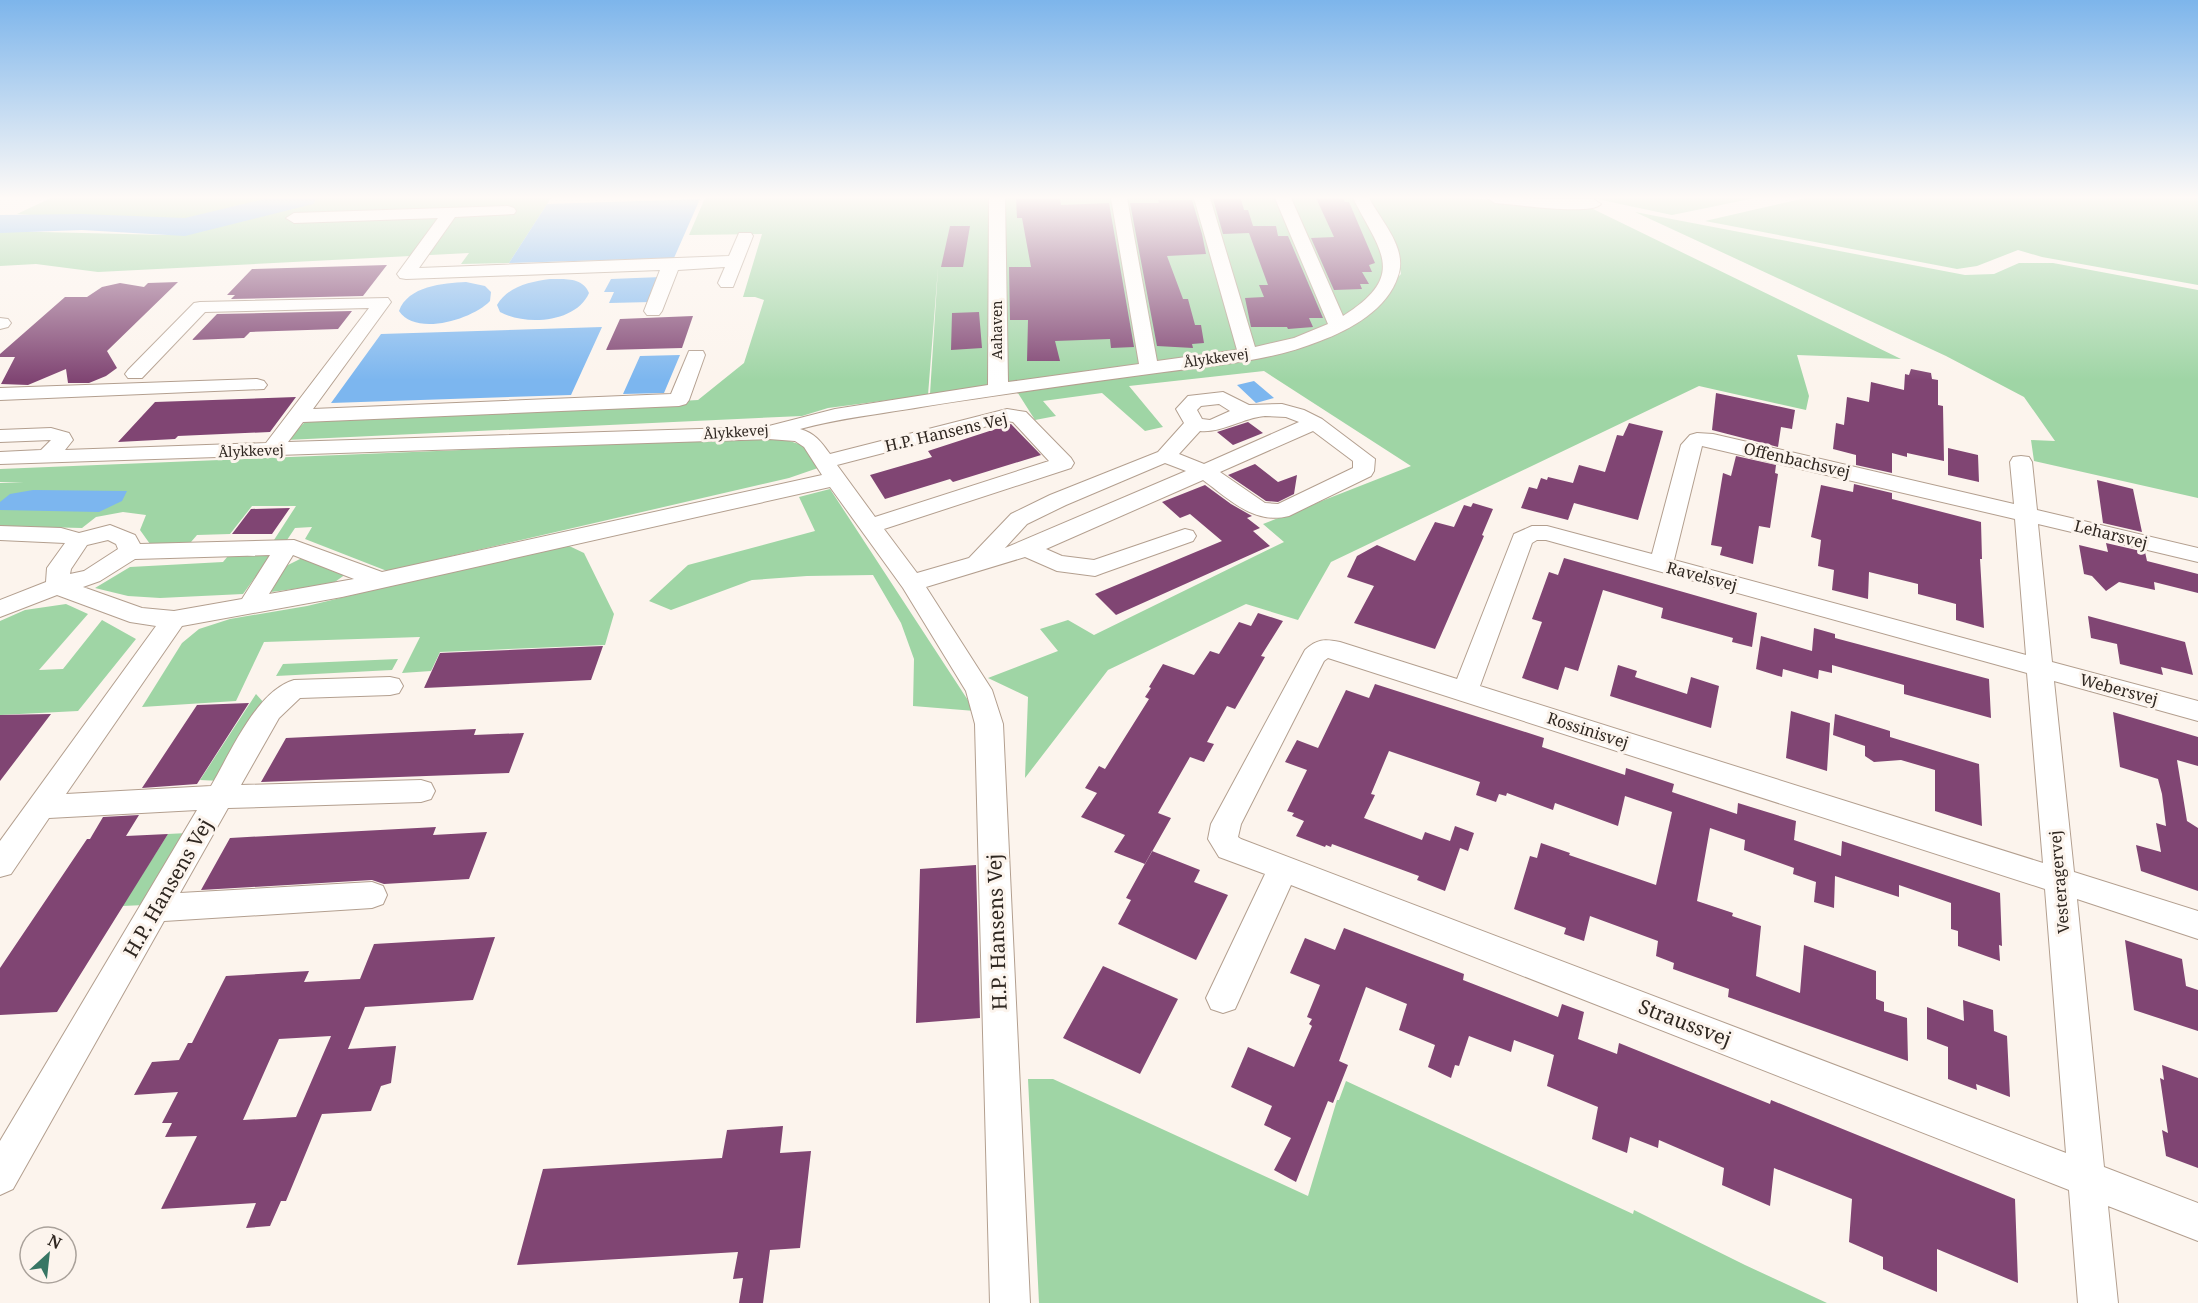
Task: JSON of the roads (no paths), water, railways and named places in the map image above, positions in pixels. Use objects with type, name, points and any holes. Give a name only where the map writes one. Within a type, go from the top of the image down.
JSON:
[{"type":"street","points":[[272,450],[417,259]]},
{"type":"street","name":"Aahaven","points":[[997,259],[998,389]]},
{"type":"street","points":[[1130,259],[1149,368]]},
{"type":"street","points":[[1220,259],[1248,354]]},
{"type":"street","points":[[1309,259],[1338,326]]},
{"type":"street","name":"Ålykkevej","points":[[0,458],[767,433],[804,420],[998,389],[1248,354],[1303,342],[1338,326],[1363,310],[1377,296],[1389,278],[1393,264],[1392,259]]},
{"type":"street","points":[[406,274],[735,261],[727,283]]},
{"type":"street","points":[[653,311],[671,265]]},
{"type":"street","points":[[135,374],[200,307],[382,302]]},
{"type":"street","points":[[297,417],[679,400],[696,355]]},
{"type":"street","points":[[0,394],[257,386]]},
{"type":"street","points":[[978,563],[1019,519],[1165,456],[1195,424],[1186,410],[1195,400],[1223,399],[1245,412],[1277,408],[1298,412],[1364,459],[1364,471],[1281,511],[1260,510],[1204,471],[1165,456]]},
{"type":"street","name":"H.P. Hansens Vej","points":[[830,470],[1008,415],[1019,416],[1063,463],[870,526]]},
{"type":"street","points":[[912,583],[1034,545],[1315,423]]},
{"type":"street","name":"H.P. Hansens Vej","points":[[767,433],[789,433],[802,436],[812,443],[912,583],[980,690],[989,723],[1010,1303]]},
{"type":"street","points":[[0,436],[51,434],[62,437],[63,440],[47,456]]},
{"type":"street","name":"Offenbachsvej","points":[[1661,565],[1691,445],[1698,439],[1713,440],[2025,514]]},
{"type":"street","name":"Vesteragervej","points":[[2021,462],[2098,1303]]},
{"type":"street","points":[[57,586],[139,616],[174,619],[380,580],[830,470]]},
{"type":"street","points":[[1034,545],[1091,487]]},
{"type":"street","name":"Leharsvej","points":[[2025,514],[2198,555]]},
{"type":"street","points":[[0,533],[61,535],[79,540],[110,532],[127,540],[130,552]]},
{"type":"street","name":"Ravelsvej","points":[[1465,691],[1522,539],[1532,533],[1546,533],[2039,667]]},
{"type":"street","points":[[1034,545],[1057,563],[1095,568],[1185,536]]},
{"type":"street","points":[[57,586],[59,568],[79,540]]},
{"type":"street","points":[[250,605],[287,547]]},
{"type":"street","points":[[0,609],[57,586],[92,576],[130,552],[294,547],[380,580]]},
{"type":"street","points":[[0,865],[174,619]]},
{"type":"street","name":"Rossinisvej","points":[[1223,838],[1226,824],[1314,656],[1323,648],[1340,651],[2198,925]]},
{"type":"street","name":"Webersvej","points":[[2039,667],[2198,711]]},
{"type":"street","name":"H.P. Hansens Vej","points":[[0,1176],[269,711],[294,689],[390,686]]},
{"type":"street","points":[[41,807],[221,797],[421,791]]},
{"type":"street","name":"Straussvej","points":[[1223,838],[1230,848],[2198,1222]]},
{"type":"street","points":[[1223,998],[1283,868]]},
{"type":"street","points":[[156,908],[372,895]]},
{"type":"water","points":[[512,259],[647,259],[509,263]]},
{"type":"water","points":[[661,277],[651,302],[609,303],[614,292],[604,292],[611,279]]},
{"type":"water","points":[[550,279],[567,279],[578,282],[589,293],[573,311],[549,319],[523,319],[500,312],[497,305],[513,289]]},
{"type":"water","points":[[466,282],[485,286],[491,292],[490,301],[471,314],[431,324],[407,319],[399,311],[410,296],[418,291],[447,283]]},
{"type":"water","points":[[602,327],[571,395],[331,403],[381,334]]},
{"type":"water","points":[[680,355],[664,393],[623,394],[640,356]]},
{"type":"water","points":[[1254,381],[1274,398],[1256,403],[1237,385]]},
{"type":"water","points":[[33,490],[127,491],[122,501],[99,512],[0,510],[0,502],[10,494]]}]
